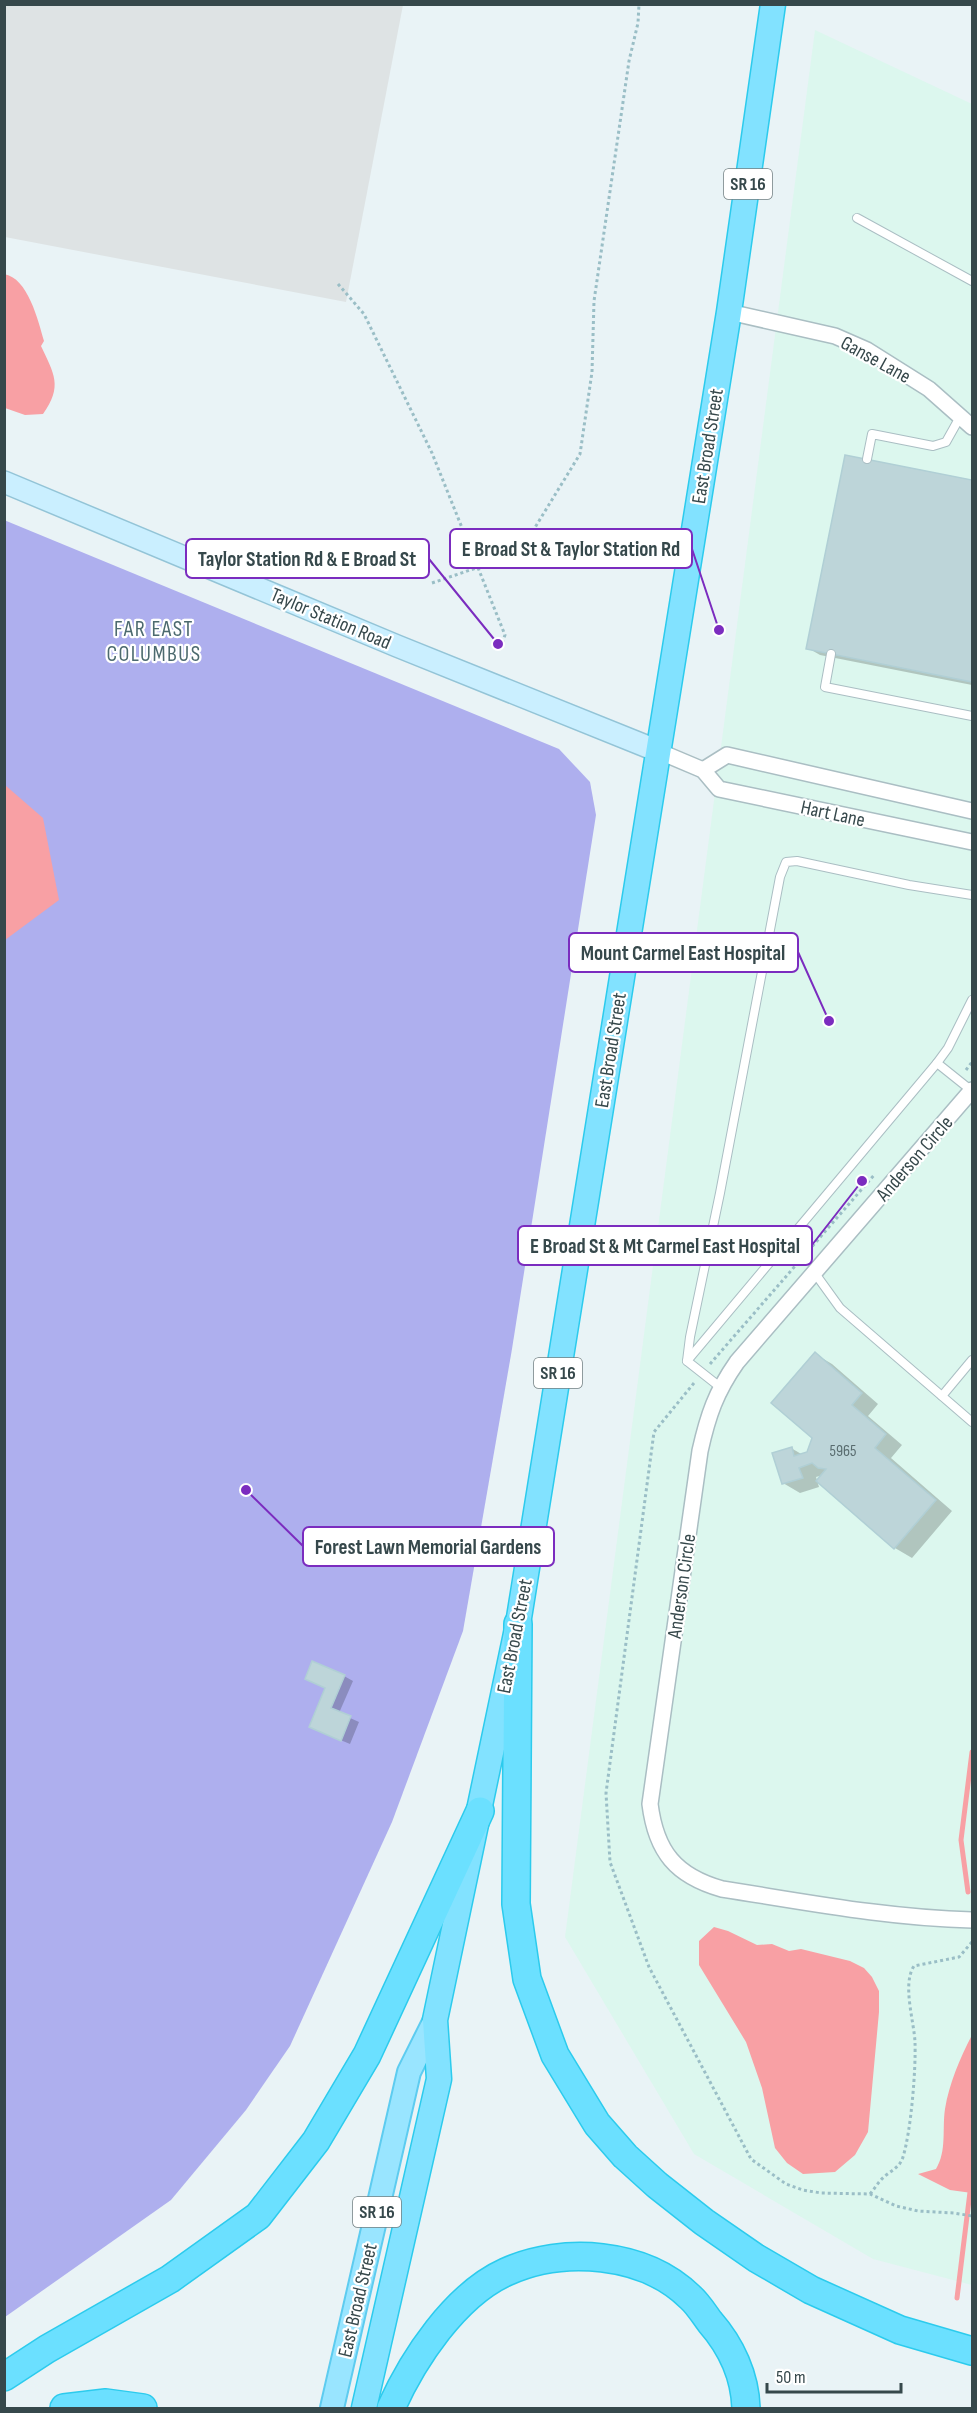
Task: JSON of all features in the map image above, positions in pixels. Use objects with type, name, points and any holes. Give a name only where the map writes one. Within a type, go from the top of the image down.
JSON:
[{"type":"highway","name":"East Broad Street","points":[[364,2409],[440,2079],[435,2020],[518,1624],[729,312],[773,4]]},
{"type":"highway","points":[[518,1624],[516,1904],[527,1979],[555,2055],[597,2124],[625,2156],[657,2185],[704,2222],[756,2258],[811,2290],[900,2330],[972,2351]]},
{"type":"highway","points":[[4,2377],[47,2349],[171,2279],[258,2216],[316,2141],[367,2055],[480,1811]]},
{"type":"highway","points":[[391,2409],[410,2372],[435,2334],[469,2298],[486,2284],[505,2272],[528,2264],[548,2259],[592,2256],[634,2265],[672,2283],[690,2296],[728,2346],[743,2384],[746,2409]]},
{"type":"highway","points":[[64,2409],[106,2403],[143,2409]]},
{"type":"main road","name":"Taylor Station Road","points":[[4,482],[386,642],[658,751]]},
{"type":"main road","name":"East Broad Street","points":[[332,2409],[409,2072],[435,2020]]},
{"type":"street","name":"Ganse Lane","points":[[729,312],[835,336],[867,350],[929,389],[972,427]]},
{"type":"street","name":"Hart Lane","points":[[658,751],[703,770],[719,789],[972,842]]},
{"type":"street","name":"Hart Lane","points":[[703,770],[727,755],[972,811]]},
{"type":"street","name":"Anderson Circle","points":[[972,1091],[737,1362],[720,1387],[706,1422],[700,1451],[650,1804],[658,1841],[666,1854],[681,1871],[701,1883],[722,1889],[921,1919],[972,1920]]},
{"type":"lane","points":[[857,218],[972,281]]},
{"type":"lane","points":[[867,459],[872,434],[933,446],[946,442],[960,417]]},
{"type":"lane","points":[[831,654],[825,687],[972,716]]},
{"type":"lane","points":[[687,1361],[778,886],[786,862],[797,861],[899,883],[972,895]]},
{"type":"lane","points":[[687,1361],[937,1063],[948,1048],[972,1000]]},
{"type":"lane","points":[[937,1063],[972,1091]]},
{"type":"lane","points":[[814,1272],[840,1308],[972,1422]]},
{"type":"lane","points":[[942,1396],[972,1360]]},
{"type":"lane","points":[[687,1361],[720,1387]]},
{"type":"path","points":[[432,583],[479,567],[531,534],[580,454],[592,372],[594,302],[639,4]]},
{"type":"path","points":[[338,284],[364,314],[432,453],[505,635],[500,649]]},
{"type":"path","points":[[958,1080],[972,1062]]},
{"type":"path","points":[[876,1174],[701,1374],[654,1432],[606,1793],[610,1862],[649,1967],[751,2159],[786,2184],[803,2190],[821,2193],[870,2194],[896,2206],[918,2211],[954,2212],[972,2216]]},
{"type":"path","points":[[870,2194],[885,2176],[896,2169],[903,2158],[909,2121],[915,2044],[909,1987],[910,1973],[914,1966],[959,1957],[972,1942]]},
{"type":"shaded area","points":[[4,5],[403,5],[346,302],[5,237]]},
{"type":"shaded area","points":[[815,30],[972,104],[972,2285],[873,2259],[694,2154],[565,1937]]},
{"type":"shaded area","points":[[4,274],[20,283],[31,301],[44,341],[41,346],[53,372],[55,388],[43,414],[25,415],[5,408]]},
{"type":"shaded area","points":[[4,520],[559,749],[590,782],[596,815],[512,1349],[463,1631],[392,1822],[290,2046],[246,2110],[171,2200],[5,2317]]},
{"type":"shaded area","points":[[5,785],[43,818],[59,900],[5,940]]},
{"type":"shaded area","points":[[714,1927],[757,1945],[772,1944],[789,1951],[801,1949],[850,1961],[864,1968],[879,1991],[868,2132],[855,2155],[835,2172],[803,2174],[787,2163],[775,2148],[762,2088],[746,2042],[699,1965],[699,1941]]},
{"type":"shaded area","points":[[972,2035],[972,2193],[950,2190],[918,2174],[936,2169],[942,2155],[945,2109],[949,2090]]},
{"type":"building","points":[[845,455],[972,480],[972,682],[806,649]]},
{"type":"building","points":[[815,1352],[862,1393],[852,1405],[886,1434],[875,1448],[936,1500],[894,1549],[816,1481],[826,1469],[818,1468],[812,1463],[799,1468],[803,1478],[782,1484],[772,1453],[792,1447],[794,1456],[807,1452],[812,1438],[771,1403]]},
{"type":"building","points":[[312,1661],[345,1675],[331,1708],[351,1716],[341,1741],[309,1727],[325,1688],[305,1679]]},
{"type":"waterway","points":[[968,1892],[961,1840],[972,1752]]},
{"type":"waterway","points":[[957,2298],[970,2192]]},
{"type":"place","name":"E Broad St & Taylor Station Rd","points":[[719,630]]},
{"type":"place","name":"Taylor Station Rd & E Broad St","points":[[498,644]]},
{"type":"place","name":"Mount Carmel East Hospital","points":[[829,1021]]},
{"type":"place","name":"E Broad St & Mt Carmel East Hospital","points":[[862,1181]]},
{"type":"place","name":"Forest Lawn Memorial Gardens","points":[[246,1490]]},
{"type":"district","name":"FAR EAST COLUMBUS","points":[[154,640]]}]
